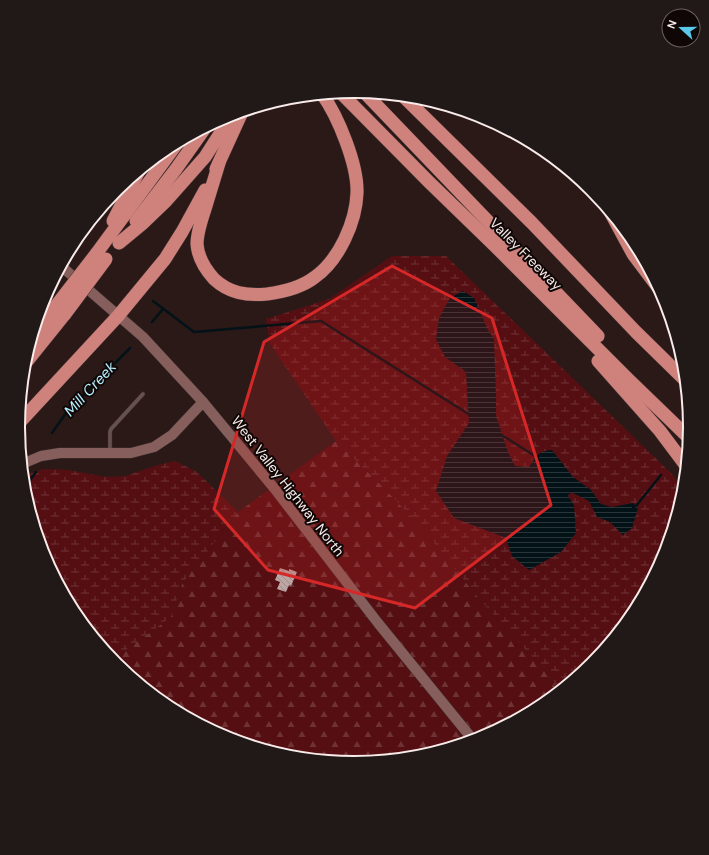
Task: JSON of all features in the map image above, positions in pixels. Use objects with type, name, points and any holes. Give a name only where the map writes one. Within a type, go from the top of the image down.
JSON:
[{"type":"highway","name":"Valley Freeway","points":[[346,98],[628,379],[684,432]]},
{"type":"highway","points":[[370,99],[680,421],[684,428]]},
{"type":"highway","points":[[219,163],[200,225],[197,243],[198,252],[205,270],[228,289],[238,294],[253,296],[277,292],[301,285],[315,277],[336,255],[343,242],[351,225],[357,193],[354,168],[346,144],[326,100]]},
{"type":"highway","name":"Valley Freeway","points":[[410,103],[532,223],[680,376]]},
{"type":"highway","points":[[26,416],[118,316],[166,259],[219,163],[239,119]]},
{"type":"highway","points":[[101,256],[119,244],[166,201],[200,163],[226,124]]},
{"type":"highway","points":[[119,244],[198,138]]},
{"type":"highway","points":[[34,350],[60,311],[101,256],[169,155]]},
{"type":"highway","points":[[101,256],[133,184]]},
{"type":"highway","points":[[626,241],[641,264]]},
{"type":"highway","points":[[494,245],[660,431],[682,460]]},
{"type":"highway","points":[[40,329],[60,311]]},
{"type":"main road","name":"West Valley Highway North","points":[[65,270],[161,356],[203,402],[274,488],[378,623],[470,736]]},
{"type":"main road","points":[[27,462],[41,456],[60,453],[131,453],[154,447],[172,435],[203,402]]},
{"type":"lane","points":[[110,452],[111,429],[143,394]]},
{"type":"highlighted area","points":[[392,266],[492,318],[551,505],[415,608],[268,570],[214,509],[264,342]]},
{"type":"green space","points":[[392,256],[446,256],[674,476],[679,486],[673,513],[659,554],[640,592],[616,628],[602,645],[572,675],[556,688],[544,670],[481,601],[421,527],[336,441],[270,344],[266,319],[329,299]]},
{"type":"green space","points":[[336,441],[421,527],[481,601],[544,670],[556,688],[519,713],[481,732],[460,740],[419,751],[376,756],[333,756],[290,751],[249,740],[228,732],[190,713],[154,689],[118,656],[171,617],[182,584],[238,512]]},
{"type":"green space","points":[[175,461],[197,472],[238,512],[182,584],[171,617],[118,656],[93,628],[69,592],[59,573],[42,533],[31,492],[28,474],[44,469],[68,470],[106,477],[125,476]]},
{"type":"shaded area","points":[[463,291],[474,298],[488,330],[494,339],[496,416],[508,452],[515,466],[529,467],[538,455],[552,450],[573,477],[591,490],[601,504],[612,507],[633,503],[638,508],[632,528],[623,535],[610,522],[597,517],[589,501],[571,492],[568,496],[574,505],[576,533],[561,552],[529,570],[512,556],[506,538],[454,518],[436,491],[447,456],[469,423],[466,372],[445,357],[436,339],[439,318],[450,298]]},
{"type":"building","points":[[280,568],[297,572],[291,586],[289,585],[286,592],[277,589],[280,582],[275,580]]},
{"type":"waterway","points":[[153,301],[194,332],[321,321],[470,415]]},
{"type":"waterway","name":"Mill Creek","points":[[152,322],[163,309]]},
{"type":"waterway","name":"Mill Creek","points":[[52,433],[66,413],[130,348]]},
{"type":"waterway","points":[[500,434],[538,458]]},
{"type":"waterway","name":"Mill Creek","points":[[29,481],[36,472]]},
{"type":"waterway","points":[[633,507],[636,506],[661,475]]}]
